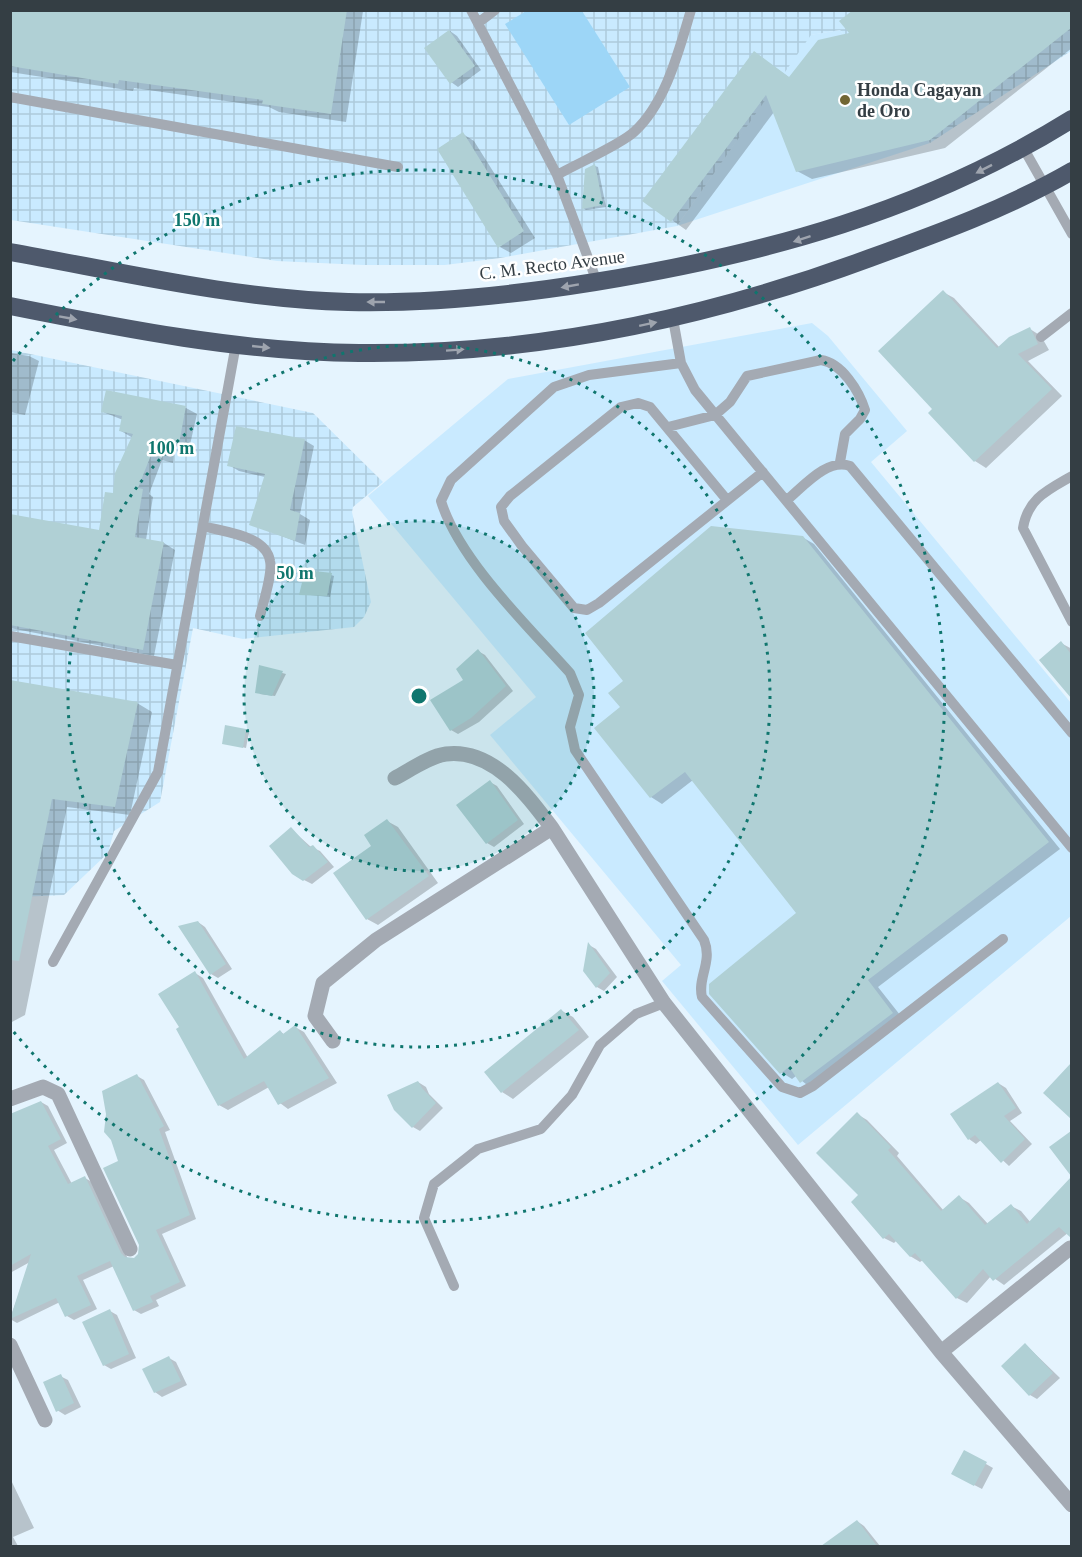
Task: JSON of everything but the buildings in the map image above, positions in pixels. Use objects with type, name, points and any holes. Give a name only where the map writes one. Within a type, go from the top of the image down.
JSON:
[{"type":"highway","name":"C. M. Recto Avenue","points":[[10,252],[265,296],[347,302],[459,298],[597,282],[717,261],[792,242],[883,212],[967,177],[1024,149],[1071,119]]},
{"type":"highway","points":[[10,306],[236,344],[358,353],[518,346],[673,319],[808,281],[954,227],[1044,187],[1071,171]]},
{"type":"street","points":[[395,778],[444,754],[472,754],[488,761],[531,800],[552,828],[664,1003],[940,1352],[1071,1505]]},
{"type":"street","points":[[333,1041],[315,1016],[323,983],[376,940],[552,828]]},
{"type":"street","points":[[10,1099],[43,1087],[58,1094],[130,1249]]},
{"type":"street","points":[[940,1352],[1070,1248]]},
{"type":"street","points":[[10,1345],[45,1420]]},
{"type":"lane","points":[[471,10],[557,175],[597,282]]},
{"type":"lane","points":[[478,23],[495,10]]},
{"type":"lane","points":[[557,175],[634,132],[657,100],[673,70],[691,10]]},
{"type":"lane","points":[[10,97],[398,167]]},
{"type":"lane","points":[[1024,149],[1071,234]]},
{"type":"lane","points":[[1041,337],[1071,313]]},
{"type":"lane","points":[[673,319],[681,363],[696,390],[715,416],[764,472],[1071,848]]},
{"type":"lane","points":[[53,962],[158,772],[236,344]]},
{"type":"lane","points":[[668,427],[715,416],[730,402],[747,376],[827,360],[840,369],[865,410],[864,415],[845,434],[840,462]]},
{"type":"lane","points":[[681,363],[589,375],[554,387],[451,480],[441,501],[448,525],[472,561],[570,673],[579,695],[570,728],[575,750],[704,940],[708,956],[701,988],[702,997],[782,1087],[800,1093],[813,1086],[1003,939]]},
{"type":"lane","points":[[727,500],[650,406],[638,402],[621,407],[510,496],[501,507],[504,521],[574,608],[587,610],[599,603],[764,472]]},
{"type":"lane","points":[[787,500],[829,466],[840,462],[850,466],[881,500],[1071,734]]},
{"type":"lane","points":[[1071,476],[1035,499],[1025,513],[1023,528],[1071,621]]},
{"type":"lane","points":[[202,526],[253,541],[267,550],[271,562],[260,616]]},
{"type":"lane","points":[[10,636],[177,665]]},
{"type":"lane","points":[[454,1286],[424,1218],[434,1184],[478,1149],[541,1129],[572,1095],[600,1045],[636,1014],[664,1003]]},
{"type":"shaded area","points":[[11,11],[1071,11],[1071,51],[930,143],[840,30],[811,35],[677,226],[500,258],[445,265],[363,265],[277,261],[11,220]]},
{"type":"shaded area","points":[[526,11],[582,11],[630,87],[569,125],[505,24]]},
{"type":"shaded area","points":[[840,30],[930,143],[677,226],[810,35]]},
{"type":"shaded area","points":[[812,323],[828,336],[907,431],[871,462],[1071,703],[1071,916],[798,1145],[662,981],[681,965],[490,735],[536,697],[368,496],[508,379]]},
{"type":"shaded area","points":[[11,350],[313,413],[383,482],[353,507],[352,512],[371,602],[364,617],[354,627],[243,639],[193,628],[160,802],[114,831],[108,853],[64,895],[19,897],[11,894]]},
{"type":"place","name":"Honda Cagayan de Oro","points":[[845,100]]}]
